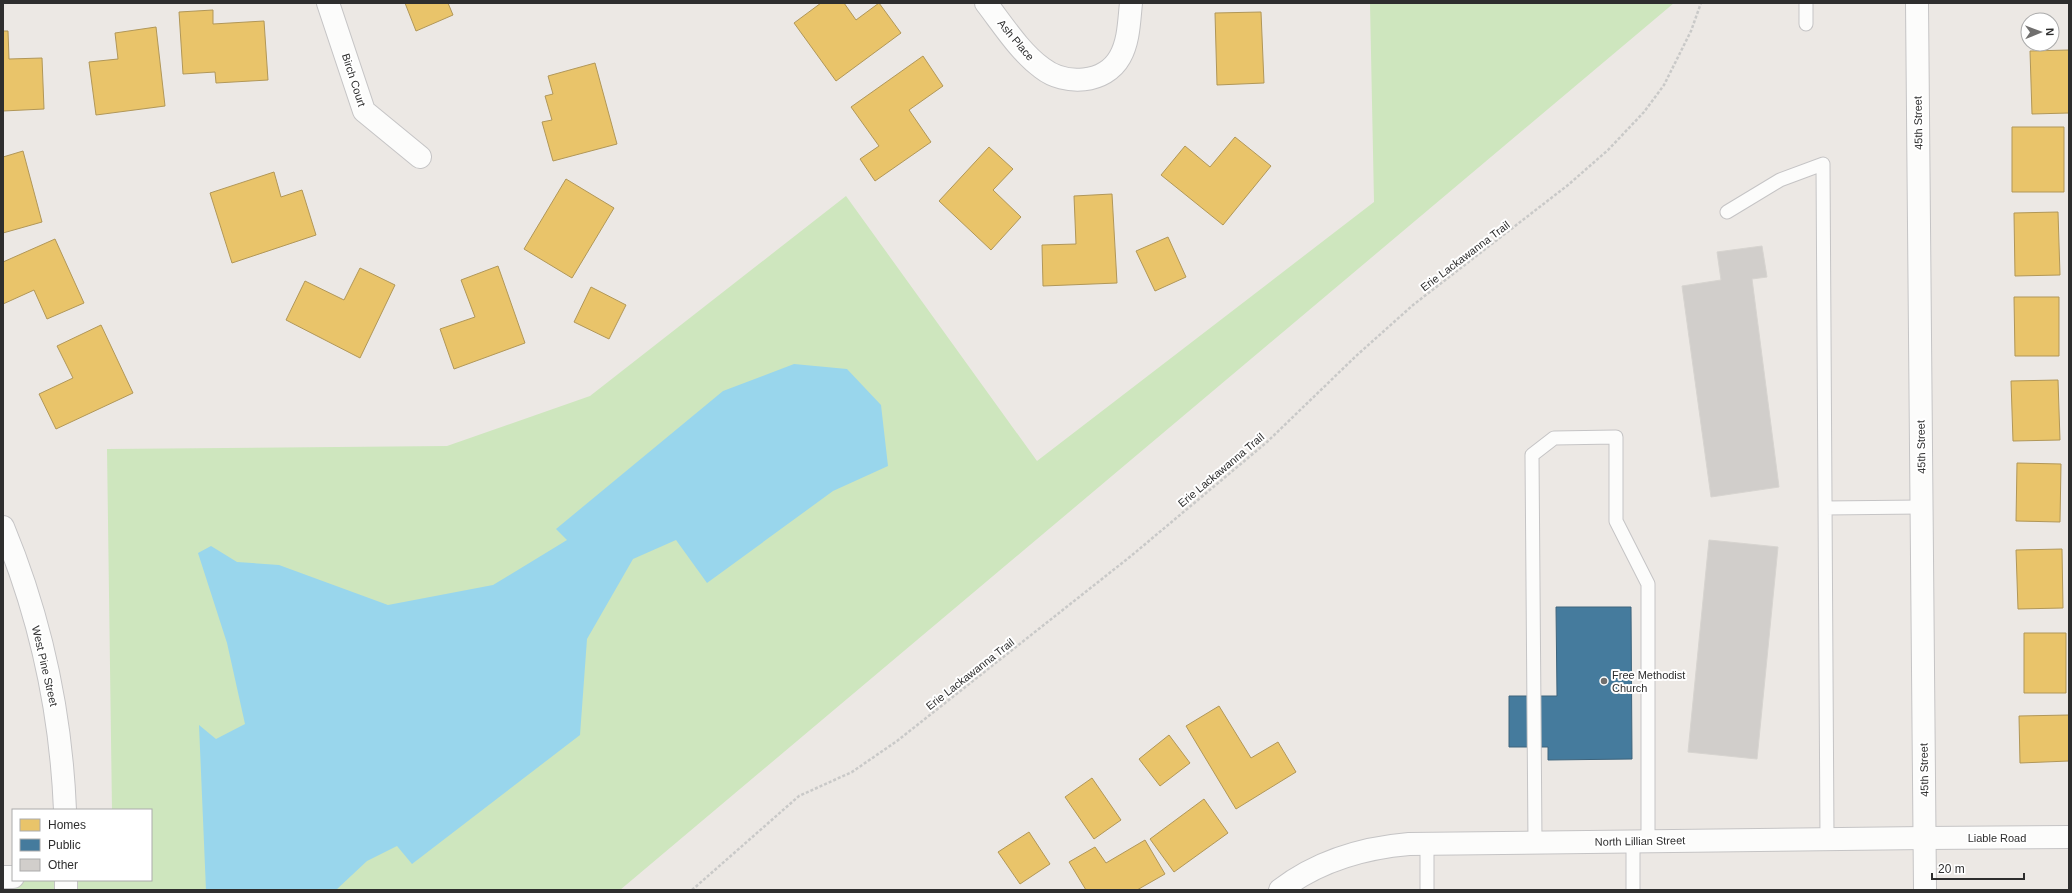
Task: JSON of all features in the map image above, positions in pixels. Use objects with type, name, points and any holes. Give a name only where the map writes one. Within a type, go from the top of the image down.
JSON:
[{"type":"street","name":"Birch Court","points":[[328,3],[364,111],[420,157]]},
{"type":"street","name":"Ash Place","points":[[986,3],[1028,55],[1042,69],[1057,77],[1070,80],[1096,77],[1107,72],[1120,57],[1125,46],[1131,3]]},
{"type":"street","name":"45th Street","points":[[1917,3],[1925,890]]},
{"type":"street","name":"West Pine Street","points":[[3,527],[27,594],[43,650],[60,741],[66,809]]},
{"type":"street","name":"Liable Road","points":[[1925,838],[2069,837]]},
{"type":"street","name":"North Lillian Street","points":[[1280,890],[1320,866],[1357,852],[1380,847],[1427,844],[1536,842],[1925,838]]},
{"type":"lane","points":[[1806,3],[1806,24]]},
{"type":"lane","points":[[1727,212],[1780,180],[1823,164],[1827,839]]},
{"type":"lane","points":[[1536,842],[1532,455],[1554,438],[1616,437],[1616,521],[1648,584],[1640,841],[1633,890]]},
{"type":"lane","points":[[1825,508],[1921,507]]},
{"type":"lane","points":[[1427,844],[1427,890]]},
{"type":"path","name":"Erie Lackawanna Trail","points":[[692,890],[799,796],[852,772],[897,741],[1131,556],[1267,442],[1356,356],[1413,305],[1568,186],[1608,150],[1644,112],[1664,85],[1688,37],[1701,3]]},
{"type":"green space","points":[[1370,3],[1674,3],[620,890],[3,890],[3,877],[12,881],[152,881],[152,809],[112,809],[107,449],[447,446],[590,396],[846,196],[1037,461],[1374,202]]},
{"type":"water","points":[[794,364],[847,369],[881,405],[888,466],[833,491],[707,583],[676,540],[633,559],[587,639],[580,735],[412,864],[397,846],[367,861],[336,890],[206,890],[199,725],[216,739],[245,724],[227,643],[198,553],[211,546],[237,562],[279,565],[388,605],[493,585],[567,540],[556,529],[723,391]]},
{"type":"building: Homes","points":[[405,3],[448,3],[453,15],[416,31]]},
{"type":"building: Homes","points":[[821,3],[844,3],[856,20],[879,3],[901,33],[836,81],[794,23]]},
{"type":"building: Homes","points":[[213,10],[213,24],[264,21],[268,80],[216,83],[215,72],[183,74],[179,12]]},
{"type":"building: Homes","points":[[1261,12],[1264,83],[1217,85],[1215,13]]},
{"type":"building: Homes","points":[[156,27],[165,106],[96,115],[89,62],[118,59],[115,33]]},
{"type":"building: Homes","points":[[3,31],[8,31],[9,59],[42,58],[44,109],[3,111]]},
{"type":"building: Homes","points":[[2060,50],[2069,50],[2069,113],[2032,114],[2030,52],[2060,52]]},
{"type":"building: Homes","points":[[923,56],[943,86],[909,110],[931,142],[875,181],[860,159],[879,146],[851,107]]},
{"type":"building: Homes","points":[[595,63],[617,144],[553,161],[542,122],[552,120],[545,96],[553,94],[548,76]]},
{"type":"building: Homes","points":[[2012,127],[2064,127],[2064,192],[2012,192]]},
{"type":"building: Homes","points":[[1235,137],[1271,166],[1223,225],[1161,175],[1185,146],[1210,167]]},
{"type":"building: Homes","points":[[989,147],[1013,169],[993,190],[1021,217],[991,250],[939,201]]},
{"type":"building: Homes","points":[[23,151],[42,222],[3,233],[3,157]]},
{"type":"building: Homes","points":[[274,172],[281,197],[302,190],[316,235],[232,263],[210,193]]},
{"type":"building: Homes","points":[[566,179],[614,208],[572,278],[524,249]]},
{"type":"building: Homes","points":[[1112,194],[1117,283],[1043,286],[1042,245],[1076,244],[1074,196]]},
{"type":"building: Homes","points":[[2058,212],[2060,275],[2015,276],[2014,213]]},
{"type":"building: Homes","points":[[1168,237],[1186,277],[1155,291],[1136,251]]},
{"type":"building: Homes","points":[[55,239],[84,303],[47,319],[34,290],[3,304],[3,262]]},
{"type":"building: Homes","points":[[498,266],[525,343],[454,369],[440,329],[475,317],[461,280]]},
{"type":"building: Homes","points":[[360,268],[395,285],[360,358],[286,320],[305,281],[344,300]]},
{"type":"building: Homes","points":[[591,287],[626,305],[609,339],[574,322]]},
{"type":"building: Homes","points":[[2014,297],[2059,297],[2059,356],[2015,356]]},
{"type":"building: Homes","points":[[101,325],[133,393],[56,429],[39,394],[73,378],[57,346]]},
{"type":"building: Homes","points":[[2058,380],[2060,440],[2013,441],[2011,381]]},
{"type":"building: Homes","points":[[2017,463],[2061,464],[2060,522],[2016,521]]},
{"type":"building: Homes","points":[[2062,549],[2063,608],[2018,609],[2016,550]]},
{"type":"building: Homes","points":[[2024,633],[2066,633],[2066,693],[2024,693]]},
{"type":"building: Homes","points":[[1219,706],[1251,758],[1278,742],[1296,772],[1236,809],[1186,726]]},
{"type":"building: Homes","points":[[2069,715],[2069,761],[2020,763],[2019,716]]},
{"type":"building: Homes","points":[[1169,735],[1190,763],[1160,786],[1139,759]]},
{"type":"building: Homes","points":[[1092,778],[1121,820],[1094,839],[1065,797]]},
{"type":"building: Homes","points":[[1204,799],[1228,833],[1174,872],[1150,839]]},
{"type":"building: Homes","points":[[1029,832],[1050,864],[1020,884],[998,852]]},
{"type":"building: Homes","points":[[1145,840],[1165,874],[1137,890],[1086,890],[1069,862],[1095,847],[1106,863]]},
{"type":"building: Public","points":[[1556,607],[1631,607],[1632,759],[1548,760],[1548,747],[1509,747],[1509,696],[1557,696]]},
{"type":"building: Other","points":[[1762,246],[1767,277],[1752,279],[1779,487],[1711,497],[1682,286],[1721,280],[1717,252]]},
{"type":"building: Other","points":[[1709,540],[1778,547],[1757,759],[1688,752]]},
{"type":"place","name":"Free Methodist Church","points":[[1604,681]]}]
